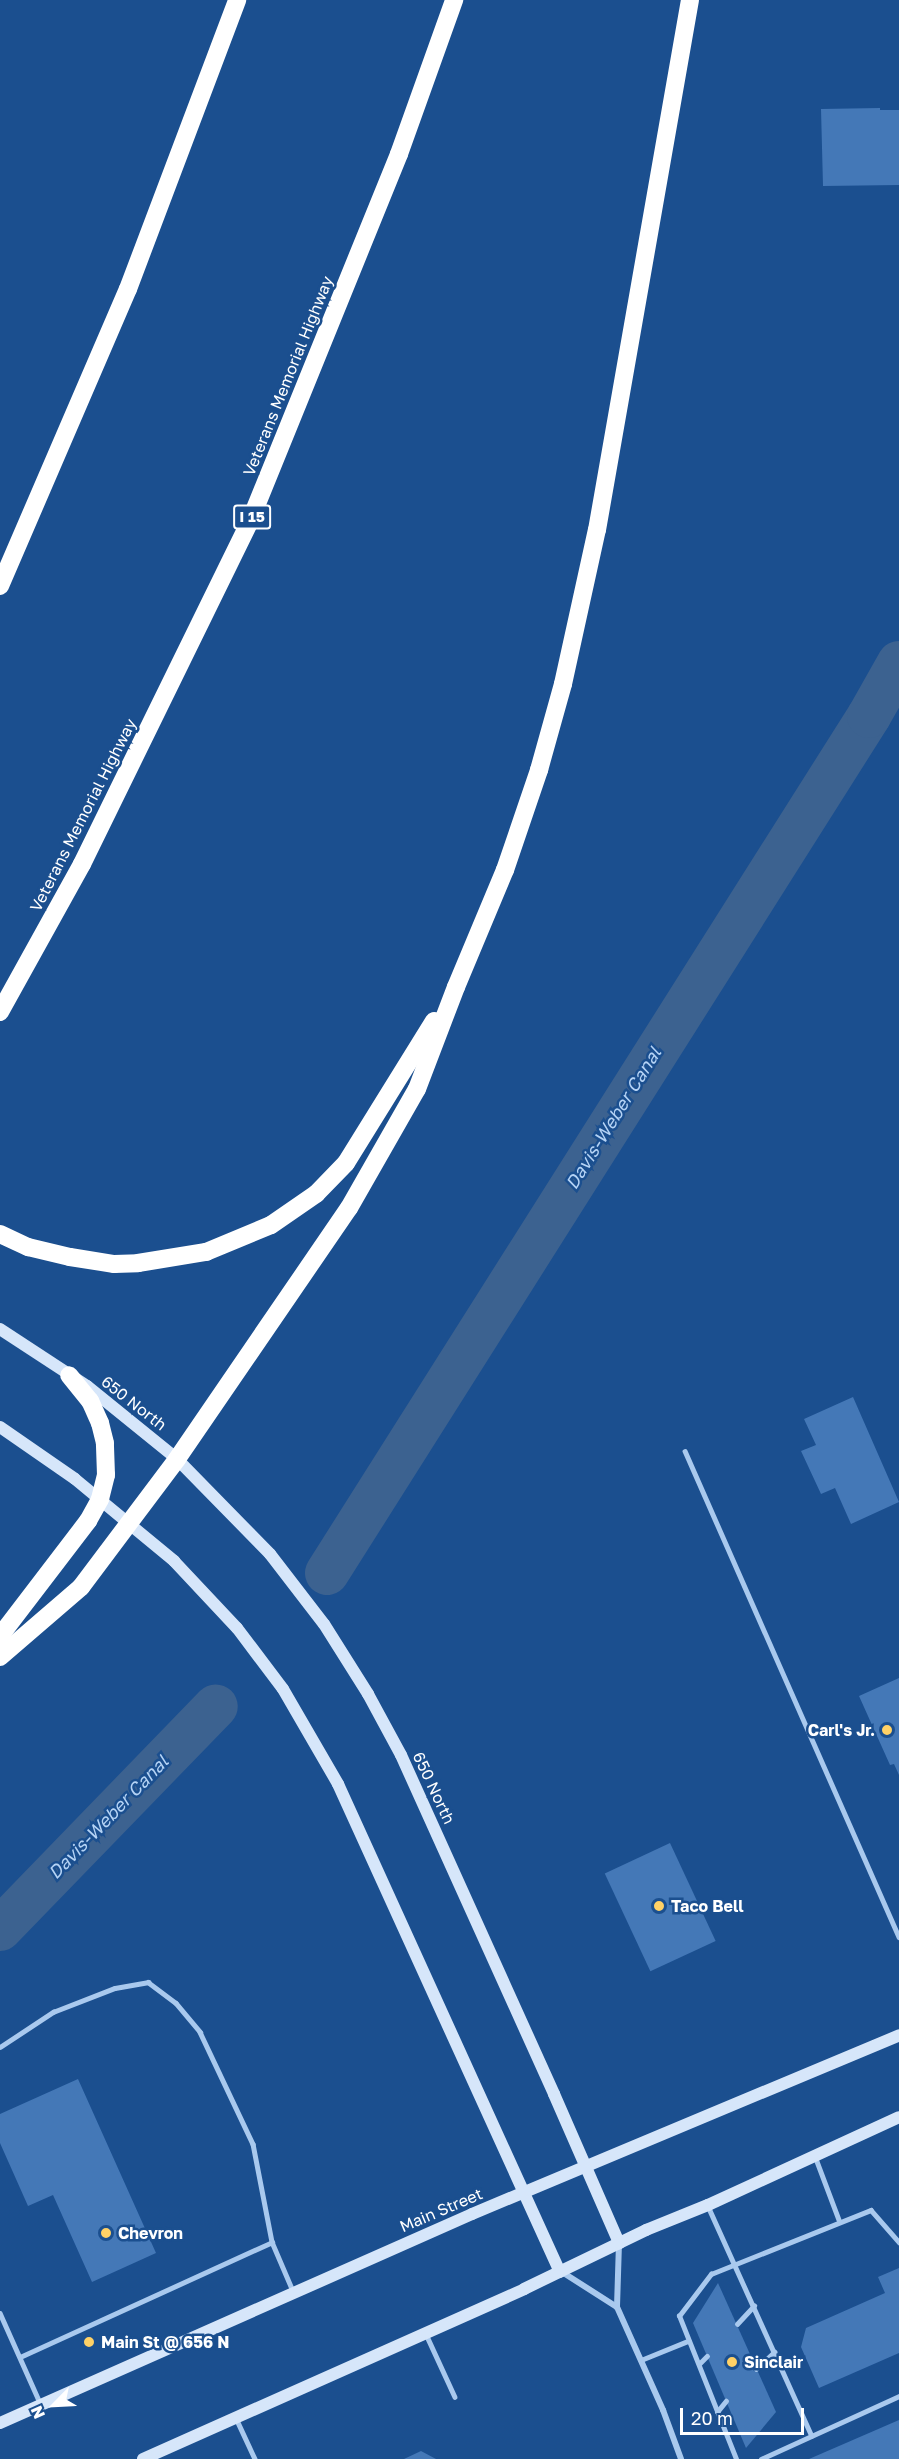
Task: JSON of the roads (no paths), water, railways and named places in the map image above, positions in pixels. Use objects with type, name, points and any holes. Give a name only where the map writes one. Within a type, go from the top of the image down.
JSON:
[{"type":"highway","points":[[0,586],[128,289],[237,0]]},
{"type":"highway","name":"Veterans Memorial Highway","points":[[0,1012],[82,864],[250,521],[399,154],[454,0]]},
{"type":"highway","points":[[0,1657],[81,1587],[177,1459],[239,1372],[358,1193],[417,1089],[515,840],[563,684],[597,530],[690,0]]},
{"type":"highway","points":[[0,1234],[28,1247],[114,1264],[159,1262],[206,1252],[271,1225],[316,1194],[346,1163],[456,987]]},
{"type":"highway","points":[[0,1636],[88,1521],[100,1499],[106,1475],[105,1443],[90,1401],[69,1375]]},
{"type":"main road","name":"650 North","points":[[0,1329],[135,1423],[177,1459],[222,1502],[281,1567],[314,1609],[364,1687],[413,1781],[619,2243]]},
{"type":"main road","points":[[0,1427],[100,1499],[174,1561],[237,1628],[268,1668],[322,1753],[560,2271]]},
{"type":"main road","name":"Main Street","points":[[0,2423],[293,2292],[585,2166],[899,2035]]},
{"type":"main road","points":[[142,2459],[426,2334],[619,2243],[708,2205],[899,2117]]},
{"type":"street","name":"650 North","points":[[619,2243],[617,2307],[663,2410],[681,2459]]},
{"type":"street","points":[[560,2271],[617,2307]]},
{"type":"lane","points":[[685,1451],[899,1937]]},
{"type":"lane","points":[[0,2047],[53,2012],[115,1988],[148,1982],[176,2003],[200,2032],[253,2144],[272,2242],[293,2292]]},
{"type":"lane","points":[[815,2156],[839,2220]]},
{"type":"lane","points":[[708,2205],[812,2436]]},
{"type":"lane","points":[[736,2459],[679,2316],[711,2274],[839,2220],[872,2210],[899,2242]]},
{"type":"lane","points":[[20,2357],[272,2242]]},
{"type":"lane","points":[[737,2325],[754,2306]]},
{"type":"lane","points":[[0,2313],[40,2404]]},
{"type":"lane","points":[[426,2334],[455,2397]]},
{"type":"lane","points":[[640,2360],[688,2341]]},
{"type":"lane","points":[[756,2369],[774,2352]]},
{"type":"lane","points":[[699,2364],[707,2356]]},
{"type":"lane","points":[[762,2459],[899,2396]]},
{"type":"lane","points":[[717,2412],[726,2401]]},
{"type":"lane","points":[[235,2417],[255,2459]]},
{"type":"waterway","name":"Davis-Weber Canal","points":[[327,1573],[869,716],[899,663]]},
{"type":"waterway","name":"Davis-Weber Canal","points":[[0,1929],[216,1706]]},
{"type":"place","name":"Carl's Jr.","points":[[887,1730]]},
{"type":"place","name":"Taco Bell","points":[[659,1906]]},
{"type":"place","name":"Chevron","points":[[106,2233]]},
{"type":"place","name":"Main St @ 656 N","points":[[89,2342]]},
{"type":"place","name":"Sinclair","points":[[732,2362]]}]
